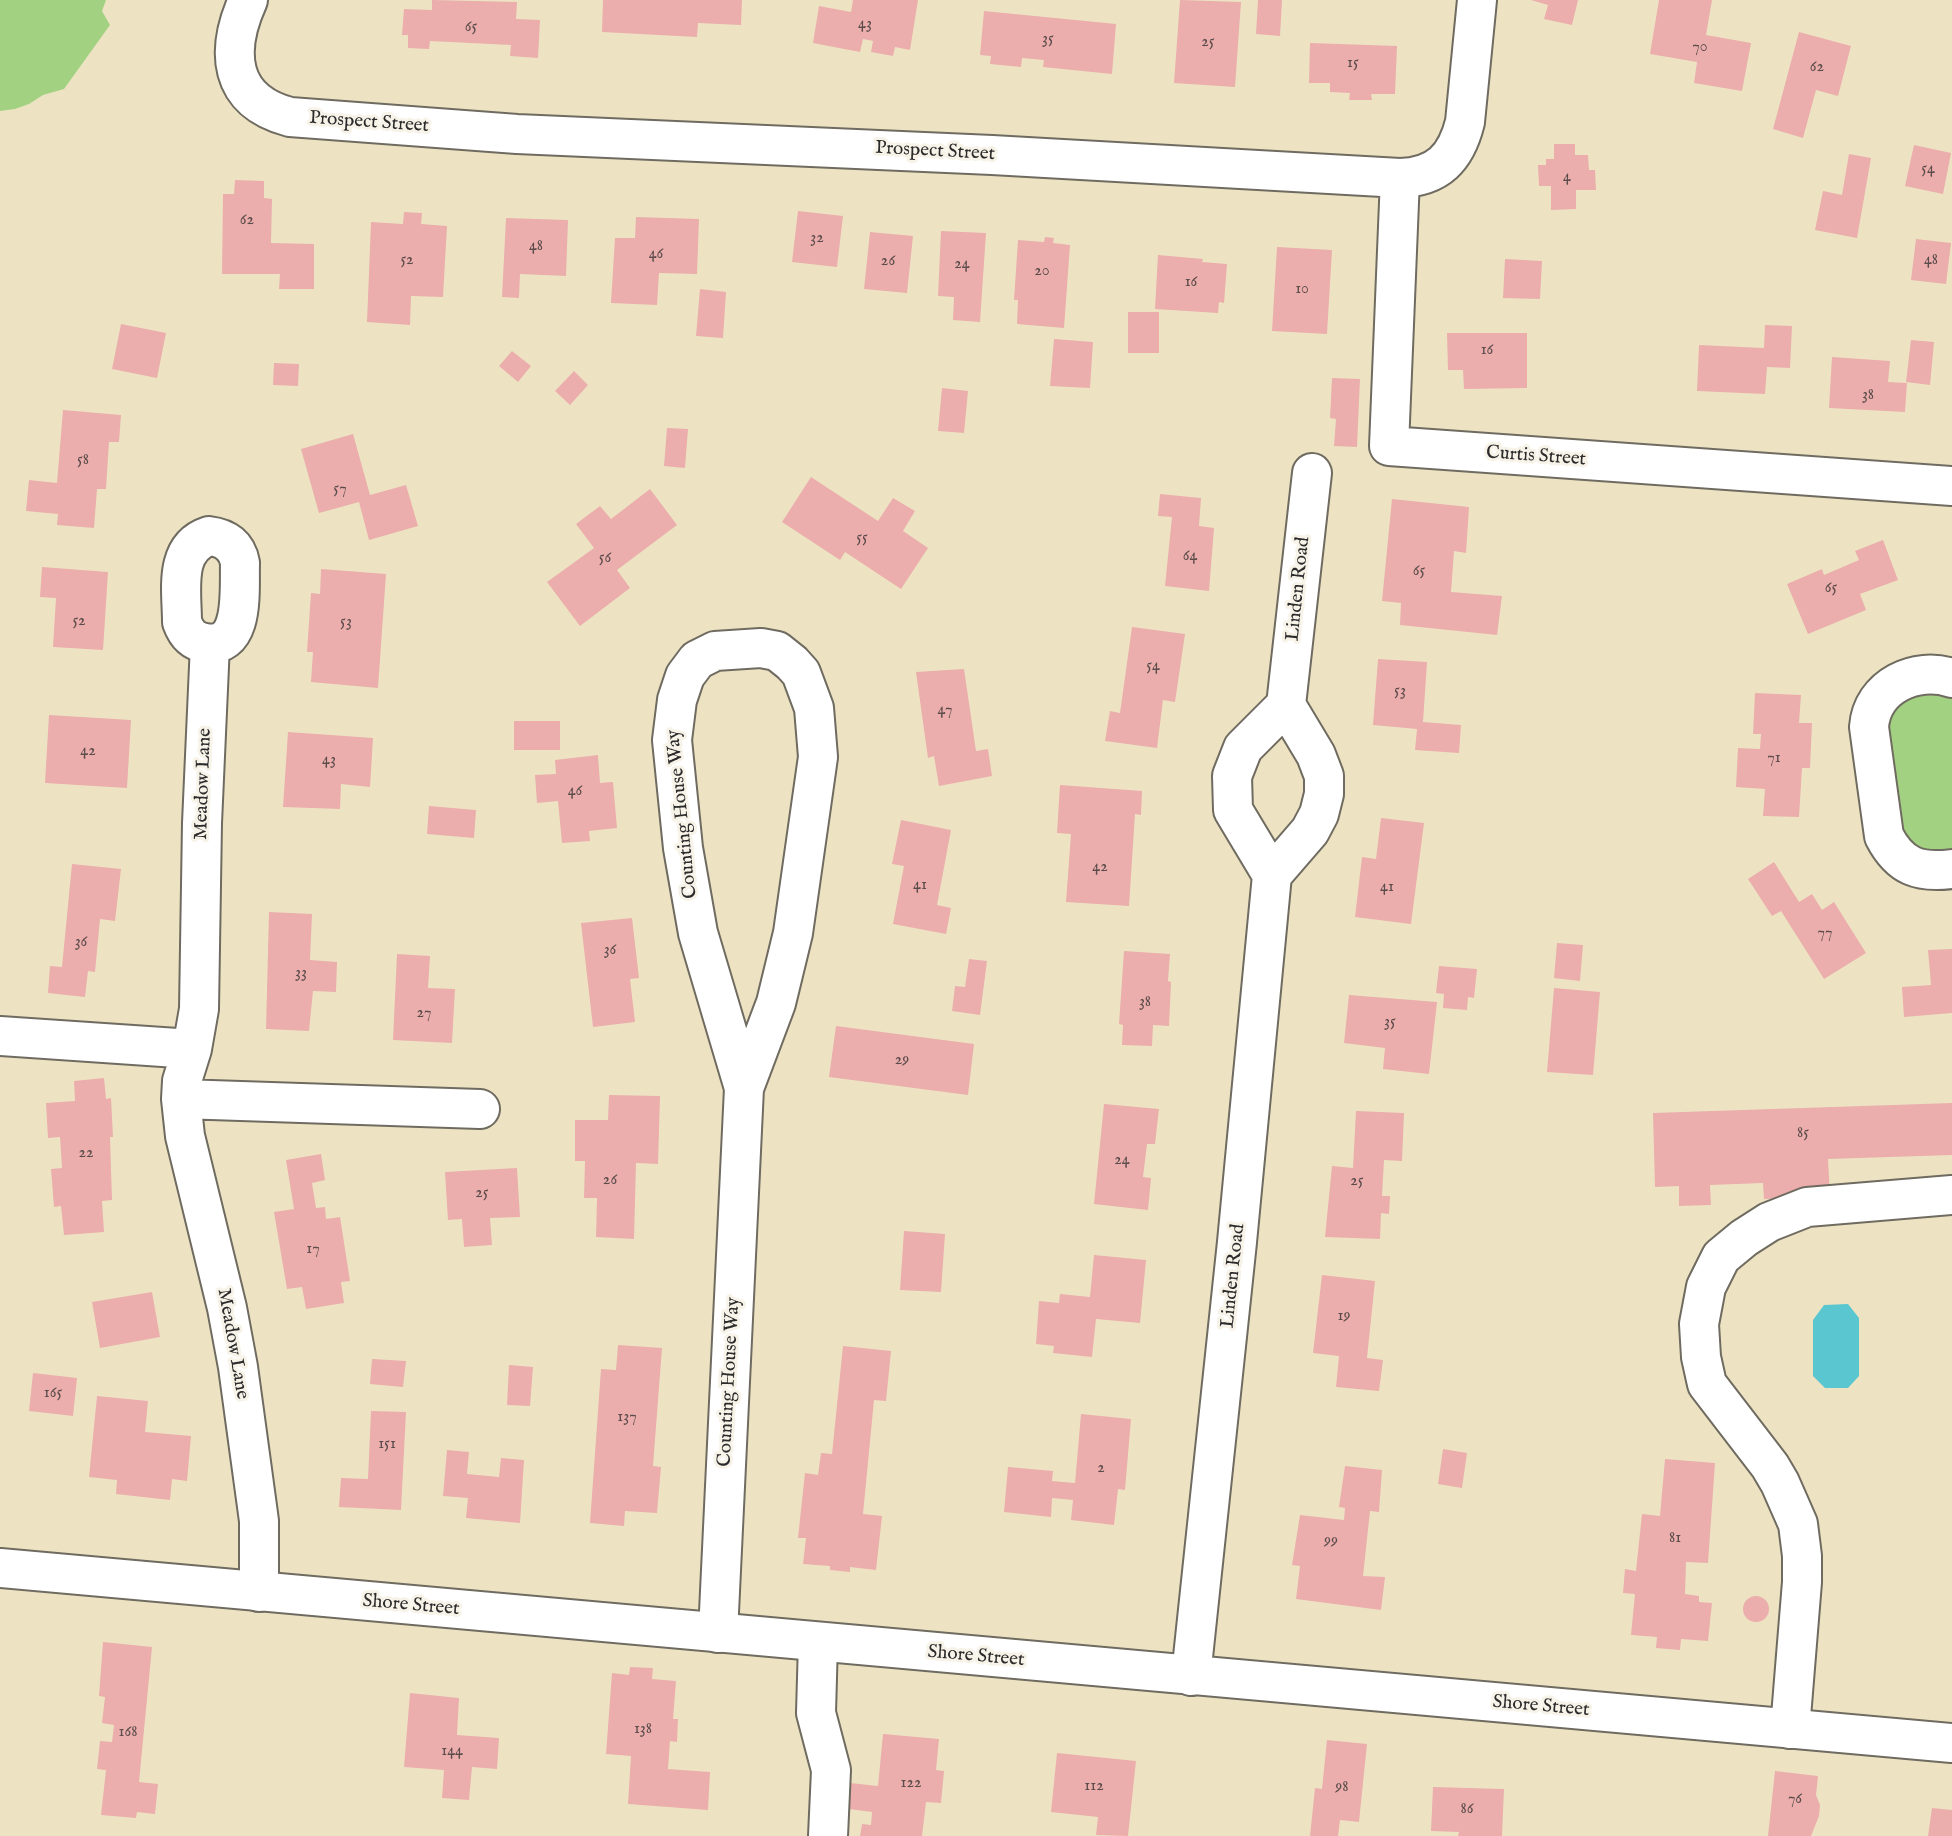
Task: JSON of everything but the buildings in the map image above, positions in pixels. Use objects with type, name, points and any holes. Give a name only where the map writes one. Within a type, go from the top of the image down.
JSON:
[{"type":"street","name":"Prospect Street","points":[[247,0],[234,40],[238,77],[246,92],[257,103],[271,112],[290,117],[517,134],[992,155],[1400,178],[1416,177],[1448,160],[1461,136],[1465,122],[1477,0]]},
{"type":"street","name":"Curtis Street","points":[[1400,178],[1389,446],[1952,486]]},
{"type":"street","name":"Linden Road","points":[[1286,705],[1312,473]]},
{"type":"street","name":"Meadow Lane","points":[[210,644],[202,823],[199,1009],[192,1049],[182,1081],[181,1100],[185,1136],[227,1308],[238,1367],[260,1521],[259,1592]]},
{"type":"street","name":"Counting House Way","points":[[718,1633],[744,1088],[776,1003],[793,933],[818,757],[814,708],[801,673],[777,651],[761,648],[715,651],[697,660],[685,676],[677,699],[672,740],[683,848],[698,933],[744,1088]]},
{"type":"street","points":[[1952,678],[1935,673],[1904,678],[1878,701],[1870,715],[1869,727],[1884,836],[1889,846],[1903,861],[1921,870],[1952,869]]},
{"type":"street","points":[[1286,705],[1324,776],[1324,794],[1320,814],[1310,831],[1272,875],[1233,810],[1231,776],[1243,748],[1286,705]]},
{"type":"street","name":"Linden Road","points":[[1191,1676],[1237,1242],[1272,875]]},
{"type":"street","points":[[0,1036],[192,1049]]},
{"type":"street","points":[[181,1100],[480,1110]]},
{"type":"street","points":[[1790,1729],[1802,1582],[1801,1539],[1790,1503],[1775,1475],[1707,1384],[1701,1357],[1699,1324],[1706,1287],[1721,1257],[1744,1238],[1790,1212],[1807,1207],[1952,1195]]},
{"type":"street","name":"Shore Street","points":[[0,1568],[1952,1743]]},
{"type":"street","points":[[818,1642],[816,1713],[831,1770],[828,1836]]},
{"type":"green space","points":[[0,0],[106,0],[102,11],[110,25],[64,89],[43,95],[15,109],[0,111]]},
{"type":"green space","points":[[1933,695],[1952,698],[1952,855],[1942,857],[1903,842],[1885,719],[1906,701]]},
{"type":"water","points":[[1848,1304],[1859,1318],[1859,1376],[1848,1388],[1825,1388],[1813,1376],[1813,1320],[1824,1305]]}]
